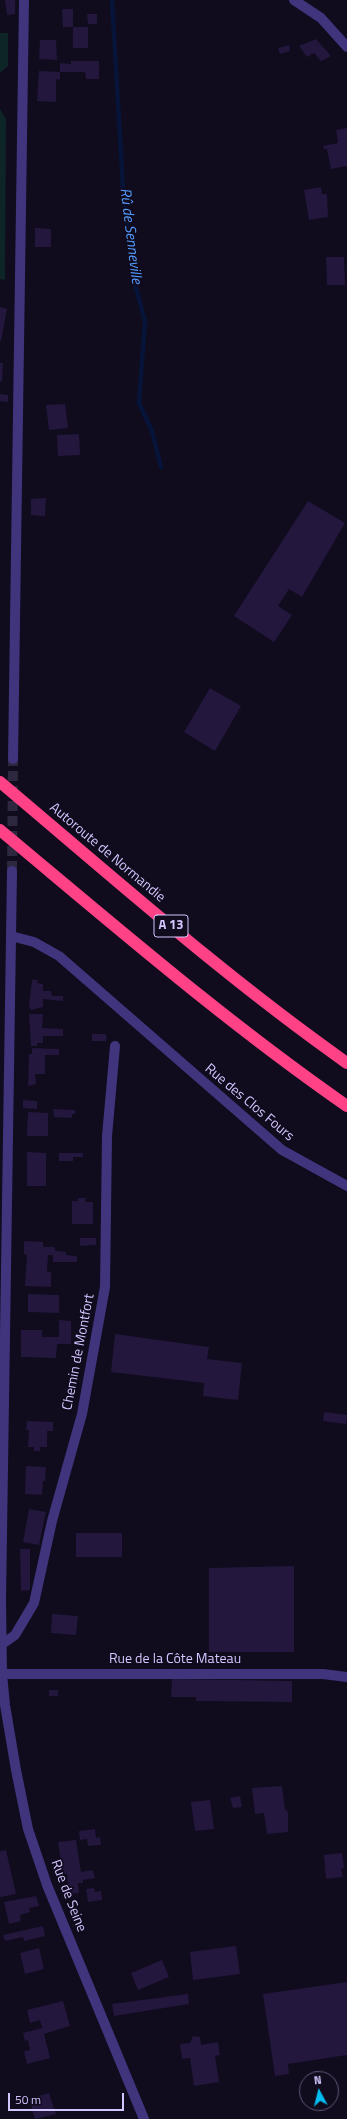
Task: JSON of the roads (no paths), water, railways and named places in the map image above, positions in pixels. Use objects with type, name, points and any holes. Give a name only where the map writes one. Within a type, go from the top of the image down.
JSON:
[{"type":"highway","name":"Autoroute de Normandie","points":[[0,782],[201,952],[299,1029],[347,1062]]},
{"type":"highway","name":"A 13","points":[[0,830],[183,982],[282,1061],[347,1106]]},
{"type":"street","points":[[13,759],[24,0]]},
{"type":"street","points":[[294,0],[321,18],[347,47]]},
{"type":"street","name":"Rue de Seine","points":[[12,871],[1,1674],[15,1763],[28,1829],[47,1885],[144,2119]]},
{"type":"street","name":"Rue des Clos Fours","points":[[11,936],[23,938],[48,949],[282,1150],[347,1186]]},
{"type":"street","name":"Chemin de Montfort","points":[[1,1645],[15,1636],[34,1603],[52,1521],[82,1414],[105,1287],[107,1136],[115,1046]]},
{"type":"street","name":"Rue de la Côte Mateau","points":[[1,1674],[323,1674],[347,1677]]},
{"type":"waterway","name":"Rû de Senneville","points":[[112,0],[123,188],[132,273],[145,321],[139,403],[152,431],[161,467]]},
{"type":"tunnel","points":[[12,871],[13,759]]}]
